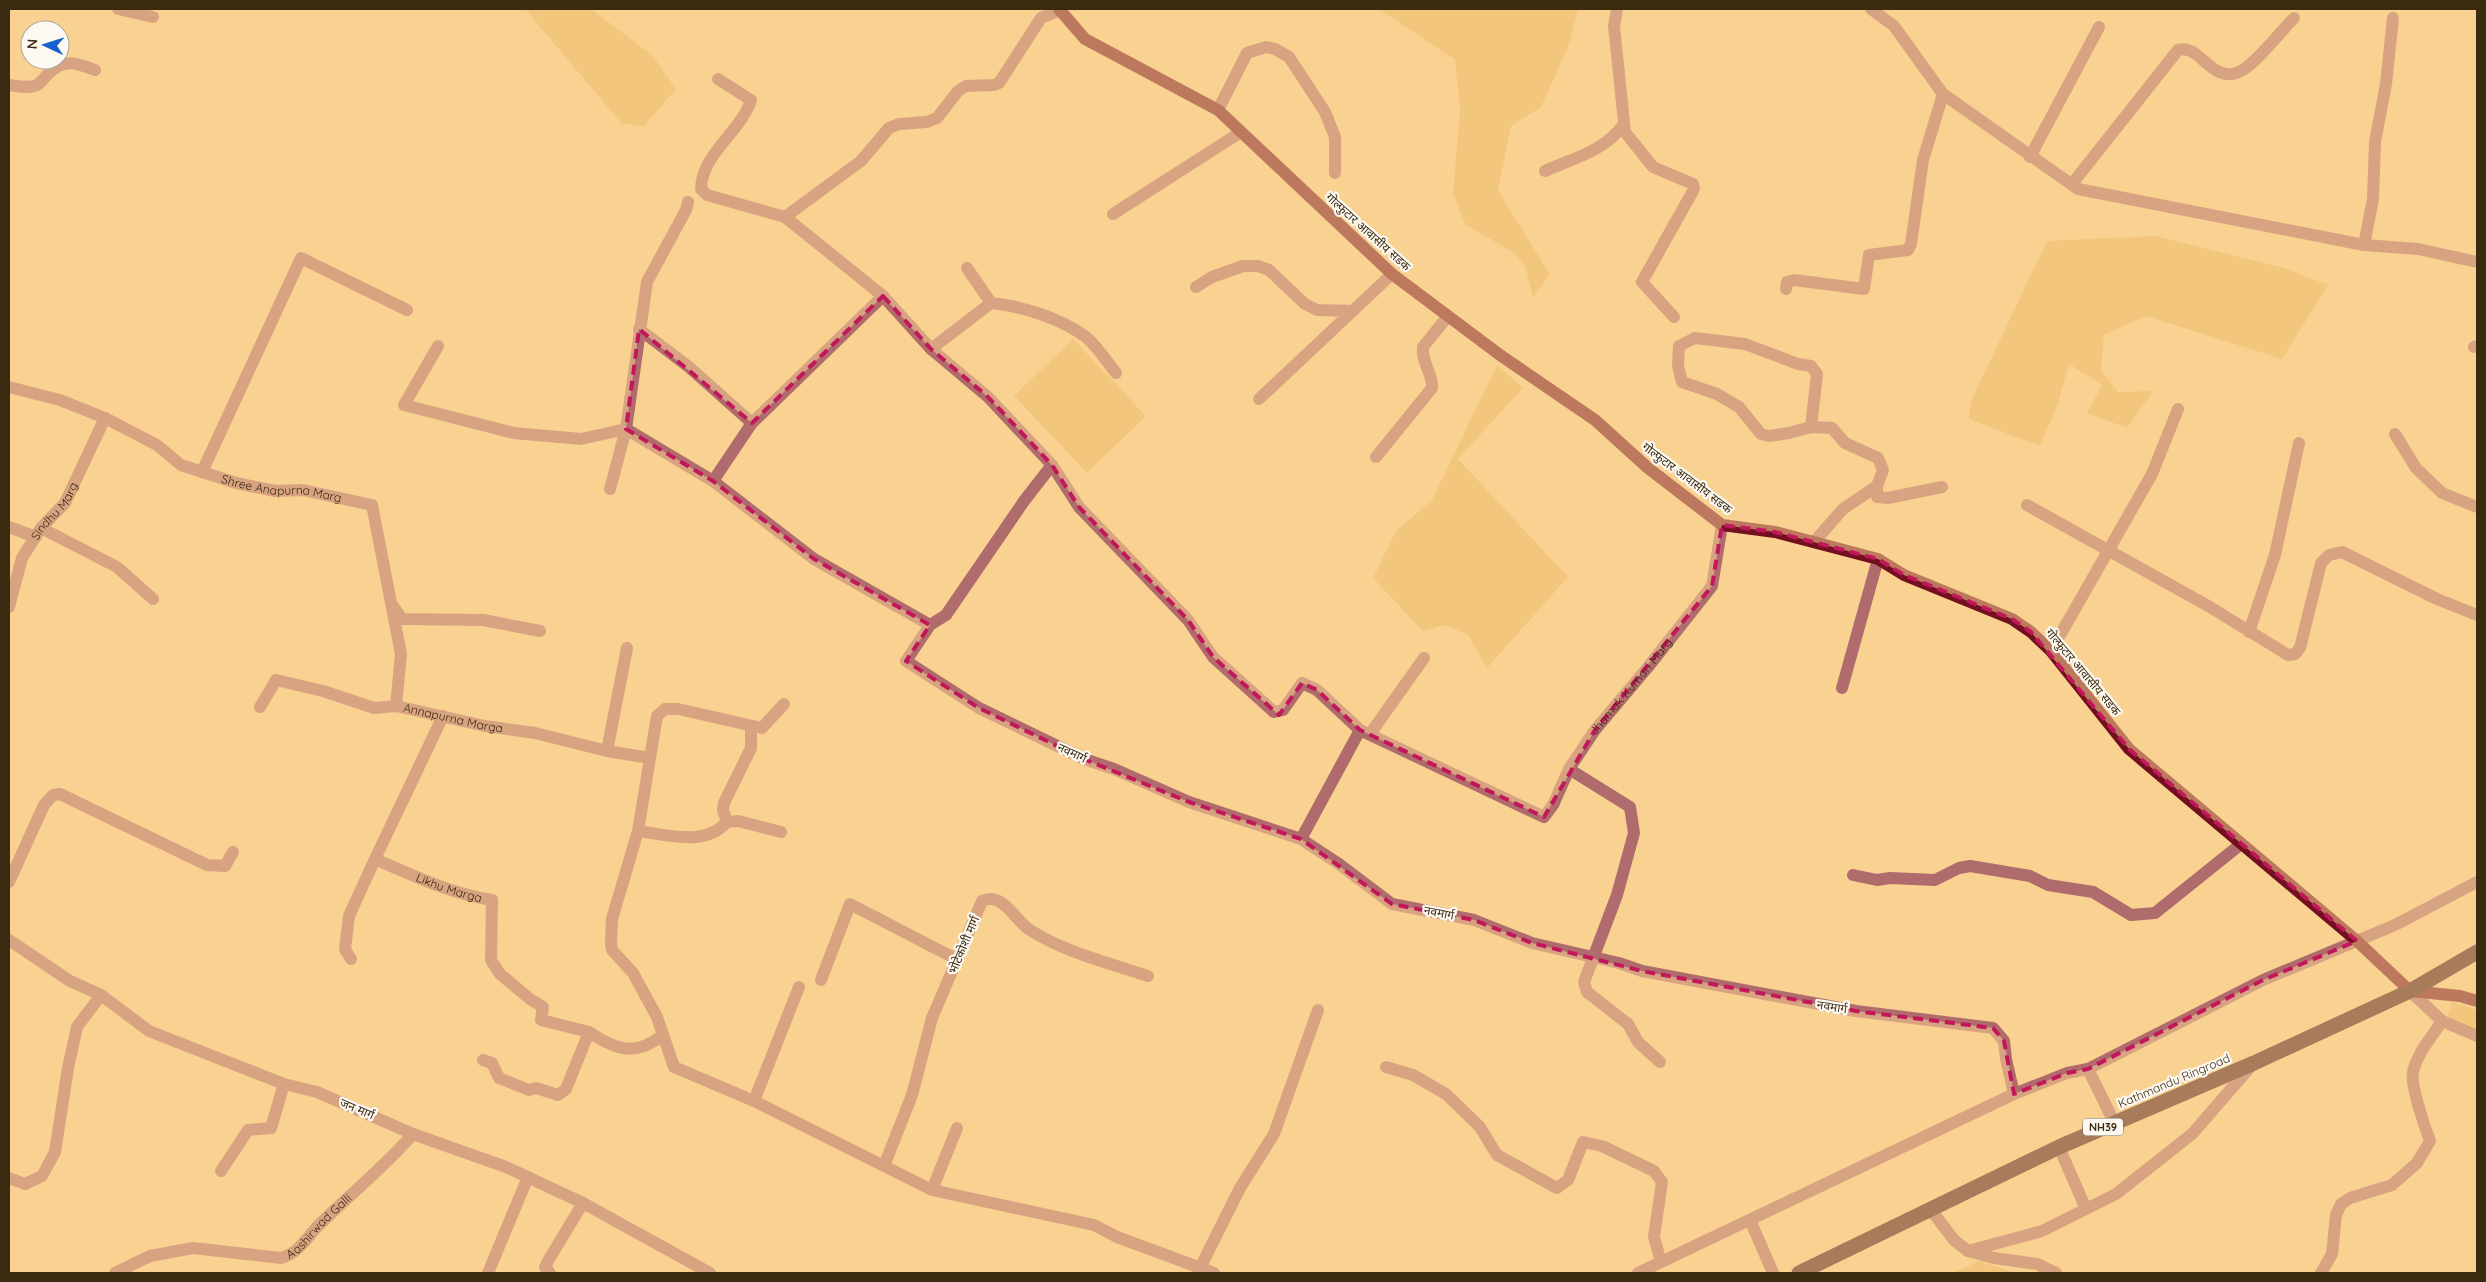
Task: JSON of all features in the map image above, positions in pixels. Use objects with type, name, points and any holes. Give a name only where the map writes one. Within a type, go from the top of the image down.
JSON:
[{"type":"highway","name":"Kathmandu Ringroad","points":[[1799,1273],[2059,1147],[2254,1063],[2410,991],[2477,952]]},
{"type":"main road","name":"गोल्फुटार आवासीय सडक","points":[[1059,9],[1085,39],[1218,110],[1392,274],[1595,420],[1648,468],[1722,525],[1775,532],[1878,559],[1904,575],[2012,619],[2031,632],[2050,651],[2129,749],[2357,941],[2410,991]]},
{"type":"main road","points":[[2410,991],[2460,996],[2477,1001]]},
{"type":"street","points":[[118,9],[153,17]]},
{"type":"street","points":[[785,217],[861,161],[889,128],[899,124],[928,122],[937,118],[958,91],[966,86],[994,85],[999,83],[1041,18],[1059,9]]},
{"type":"street","points":[[1617,9],[1614,26],[1625,132],[1632,144],[1653,167],[1693,184],[1694,190],[1642,282],[1674,317]]},
{"type":"street","points":[[1871,9],[1894,26],[1943,94],[2030,157],[2088,192],[2364,245],[2418,249],[2477,262]]},
{"type":"street","points":[[2072,184],[2178,50],[2183,48],[2190,50],[2216,71],[2230,75],[2241,72],[2250,65],[2294,18]]},
{"type":"street","points":[[2364,245],[2373,199],[2375,142],[2386,84],[2393,18]]},
{"type":"street","points":[[2030,157],[2099,27]]},
{"type":"street","points":[[1218,110],[1247,53],[1266,47],[1275,49],[1289,57],[1325,112],[1335,137],[1334,173]]},
{"type":"street","points":[[9,85],[24,87],[37,85],[58,64],[64,62],[73,62],[95,70]]},
{"type":"street","points":[[718,78],[751,100],[730,134],[714,154],[704,174],[701,189],[710,198],[728,200],[785,217],[883,296],[931,349],[988,397],[1052,465],[1079,507],[1188,620],[1213,657],[1274,712],[1282,710],[1302,683],[1317,690],[1365,732]]},
{"type":"street","points":[[1786,289],[1787,282],[1794,280],[1864,289],[1869,255],[1908,250],[1911,244],[1923,160],[1943,94]]},
{"type":"street","points":[[1545,171],[1604,146],[1616,136],[1624,124]]},
{"type":"street","points":[[1113,214],[1242,132]]},
{"type":"street","points":[[610,489],[626,429],[647,282],[686,210],[688,202]]},
{"type":"street","points":[[202,472],[301,258],[407,310]]},
{"type":"street","points":[[1196,287],[1212,278],[1243,266],[1258,266],[1270,270],[1305,304],[1317,310],[1353,311]]},
{"type":"street","points":[[966,268],[991,304],[1042,315],[1086,337],[1116,373]]},
{"type":"street","points":[[1259,399],[1392,274]]},
{"type":"street","points":[[713,481],[752,423],[883,296]]},
{"type":"street","points":[[931,349],[991,304]]},
{"type":"street","points":[[1376,457],[1432,388],[1432,380],[1422,353],[1423,347],[1448,316]]},
{"type":"street","points":[[639,329],[689,367],[752,423]]},
{"type":"street","points":[[1811,427],[1817,374],[1811,366],[1798,364],[1745,344],[1695,338],[1679,346],[1678,366],[1682,382],[1697,389],[1717,394],[1739,407],[1761,434],[1769,436],[1789,434],[1811,427],[1832,428],[1845,443],[1878,458],[1883,470],[1877,486],[1877,497],[1888,498],[1942,487]]},
{"type":"street","points":[[438,346],[404,405],[514,433],[581,439],[626,429],[713,481],[814,559],[930,625],[946,614],[1024,500],[1052,465]]},
{"type":"street","name":"Shree Anapurna Marg","points":[[9,387],[60,400],[105,418],[145,438],[181,465],[202,472],[236,483],[275,491],[303,490],[372,505],[401,654],[396,706]]},
{"type":"street","points":[[2050,651],[2106,550],[2152,474],[2178,409]]},
{"type":"street","name":"Sindhu Marg","points":[[9,607],[22,558],[39,533],[66,503],[105,418]]},
{"type":"street","points":[[2395,434],[2416,468],[2442,493],[2477,507]]},
{"type":"street","points":[[2249,632],[2276,555],[2299,443]]},
{"type":"street","points":[[1814,542],[1843,509],[1877,486]]},
{"type":"street","points":[[2027,505],[2202,602],[2288,654],[2295,654],[2300,648],[2321,563],[2329,555],[2342,552],[2436,599],[2477,615]]},
{"type":"street","name":"Jhamak Kumari Marg","points":[[1365,732],[1544,817],[1553,805],[1569,769],[1595,730],[1712,586],[1722,525]]},
{"type":"street","points":[[9,527],[39,533],[117,567],[153,598]]},
{"type":"street","points":[[1842,688],[1878,559]]},
{"type":"street","points":[[390,602],[402,619],[483,620],[540,631]]},
{"type":"street","name":"नवमार्ग","points":[[930,625],[906,661],[979,708],[1084,759],[1114,769],[1188,802],[1301,839],[1339,864],[1392,904],[1474,920],[1532,943],[1592,959],[1798,1002],[1916,1020],[1993,1028],[2004,1041],[2014,1094]]},
{"type":"street","points":[[608,751],[627,648]]},
{"type":"street","points":[[1301,839],[1365,732],[1424,658]]},
{"type":"street","name":"Annapurna Marga","points":[[260,707],[276,680],[374,708],[396,706],[485,726],[535,733],[608,751],[648,764]]},
{"type":"street","points":[[784,704],[762,728],[678,709],[665,709],[657,716],[638,831],[612,919],[611,944],[612,950],[633,973],[657,1017],[674,1067],[754,1101],[932,1190],[1093,1228],[1214,1273]]},
{"type":"street","points":[[352,960],[345,949],[349,916],[443,716]]},
{"type":"street","points":[[727,822],[723,810],[724,802],[751,748],[751,726]]},
{"type":"street","points":[[1569,769],[1630,808],[1634,833],[1617,895],[1584,982],[1587,992],[1628,1024],[1638,1042],[1660,1062]]},
{"type":"street","points":[[9,882],[44,805],[53,795],[60,794],[208,866],[226,866],[232,852]]},
{"type":"street","points":[[638,831],[700,838],[718,832],[727,822],[738,821],[781,832]]},
{"type":"street","points":[[1853,875],[1877,880],[1890,878],[1934,880],[1960,868],[1970,866],[2030,876],[2048,885],[2093,892],[2131,915],[2142,915],[2155,913],[2241,844]]},
{"type":"street","name":"Likhu Marga","points":[[375,859],[422,879],[476,898],[492,900],[491,960],[500,974],[530,999],[543,1007],[541,1020],[589,1032]]},
{"type":"street","points":[[1638,1273],[2014,1094],[2067,1073],[2088,1069],[2264,980],[2395,925],[2477,882]]},
{"type":"street","name":"भोटेकोशी मार्ग","points":[[884,1166],[912,1095],[932,1018],[982,901],[989,898],[998,899],[1029,930],[1065,948],[1148,976]]},
{"type":"street","points":[[822,980],[850,904],[958,960]]},
{"type":"street","name":"जन मार्ग","points":[[9,940],[70,981],[101,995],[149,1032],[284,1084],[317,1092],[413,1134],[506,1167],[583,1203],[710,1273]]},
{"type":"street","points":[[754,1101],[799,987]]},
{"type":"street","points":[[2410,991],[2442,1021],[2477,1036]]},
{"type":"street","points":[[9,1178],[25,1184],[42,1176],[54,1152],[68,1068],[78,1027],[101,995]]},
{"type":"street","points":[[1200,1268],[1240,1188],[1274,1134],[1318,1010]]},
{"type":"street","points":[[2320,1273],[2332,1254],[2336,1215],[2342,1204],[2350,1198],[2392,1185],[2417,1163],[2427,1148],[2430,1141],[2423,1122],[2412,1074],[2419,1057],[2442,1021]]},
{"type":"street","points":[[483,1060],[492,1063],[499,1078],[529,1090],[536,1088],[558,1095],[566,1089],[589,1032],[621,1050],[642,1048],[663,1035]]},
{"type":"street","points":[[1968,1251],[2042,1230],[2116,1194],[2192,1134],[2254,1063]]},
{"type":"street","points":[[1386,1067],[1413,1075],[1446,1094],[1480,1127],[1497,1155],[1557,1188],[1568,1180],[1584,1142],[1602,1146],[1654,1171],[1662,1182],[1654,1237],[1661,1262]]},
{"type":"street","points":[[2088,1069],[2114,1122]]},
{"type":"street","points":[[221,1171],[248,1130],[271,1128],[284,1084]]},
{"type":"street","points":[[932,1190],[957,1128]]},
{"type":"street","name":"Aashirwad Galli","points":[[115,1273],[150,1256],[193,1248],[281,1258],[293,1254],[320,1224],[382,1167],[413,1134]]},
{"type":"street","points":[[2059,1147],[2086,1209]]},
{"type":"street","points":[[488,1273],[528,1177]]},
{"type":"street","points":[[550,1273],[545,1267],[583,1203]]},
{"type":"street","points":[[1931,1210],[1954,1240],[1968,1251],[1994,1258],[2037,1264],[2056,1273]]},
{"type":"street","points":[[1750,1220],[1773,1273]]},
{"type":"highlighted area","points":[[883,296],[931,349],[988,397],[1052,465],[1079,507],[1188,620],[1213,657],[1279,715],[1302,683],[1317,690],[1360,730],[1544,817],[1595,730],[1712,586],[1722,525],[1775,532],[1878,559],[1904,575],[2012,619],[2031,632],[2129,749],[2357,941],[2263,980],[2088,1069],[2067,1073],[2014,1094],[2004,1041],[1993,1028],[1856,1011],[1642,971],[1532,943],[1474,920],[1392,904],[1301,839],[1189,802],[1084,759],[979,708],[906,661],[930,625],[814,559],[713,481],[626,429],[639,329],[752,423]]},
{"type":"shaded area","points":[[525,9],[591,9],[652,55],[676,89],[644,126],[622,124]]},
{"type":"shaded area","points":[[1379,9],[1578,9],[1569,45],[1541,107],[1511,126],[1498,190],[1550,275],[1533,297],[1525,266],[1514,253],[1465,224],[1453,193],[1460,109],[1455,60]]},
{"type":"shaded area","points":[[2155,236],[2285,268],[2328,285],[2282,359],[2146,316],[2104,335],[2101,370],[2118,392],[2153,391],[2127,428],[2087,413],[2102,385],[2069,364],[2057,406],[2040,446],[1969,419],[1971,401],[2047,241]]},
{"type":"shaded area","points":[[1073,339],[1146,416],[1087,473],[1014,396]]},
{"type":"shaded area","points":[[1497,365],[1523,388],[1458,459],[1568,577],[1487,668],[1468,635],[1444,625],[1423,631],[1373,578],[1396,531],[1432,500]]},
{"type":"shaded area","points":[[2452,1002],[2477,1010],[2477,1036],[2446,1022]]},
{"type":"shaded area","points":[[1979,1261],[2015,1273],[1953,1273]]}]
